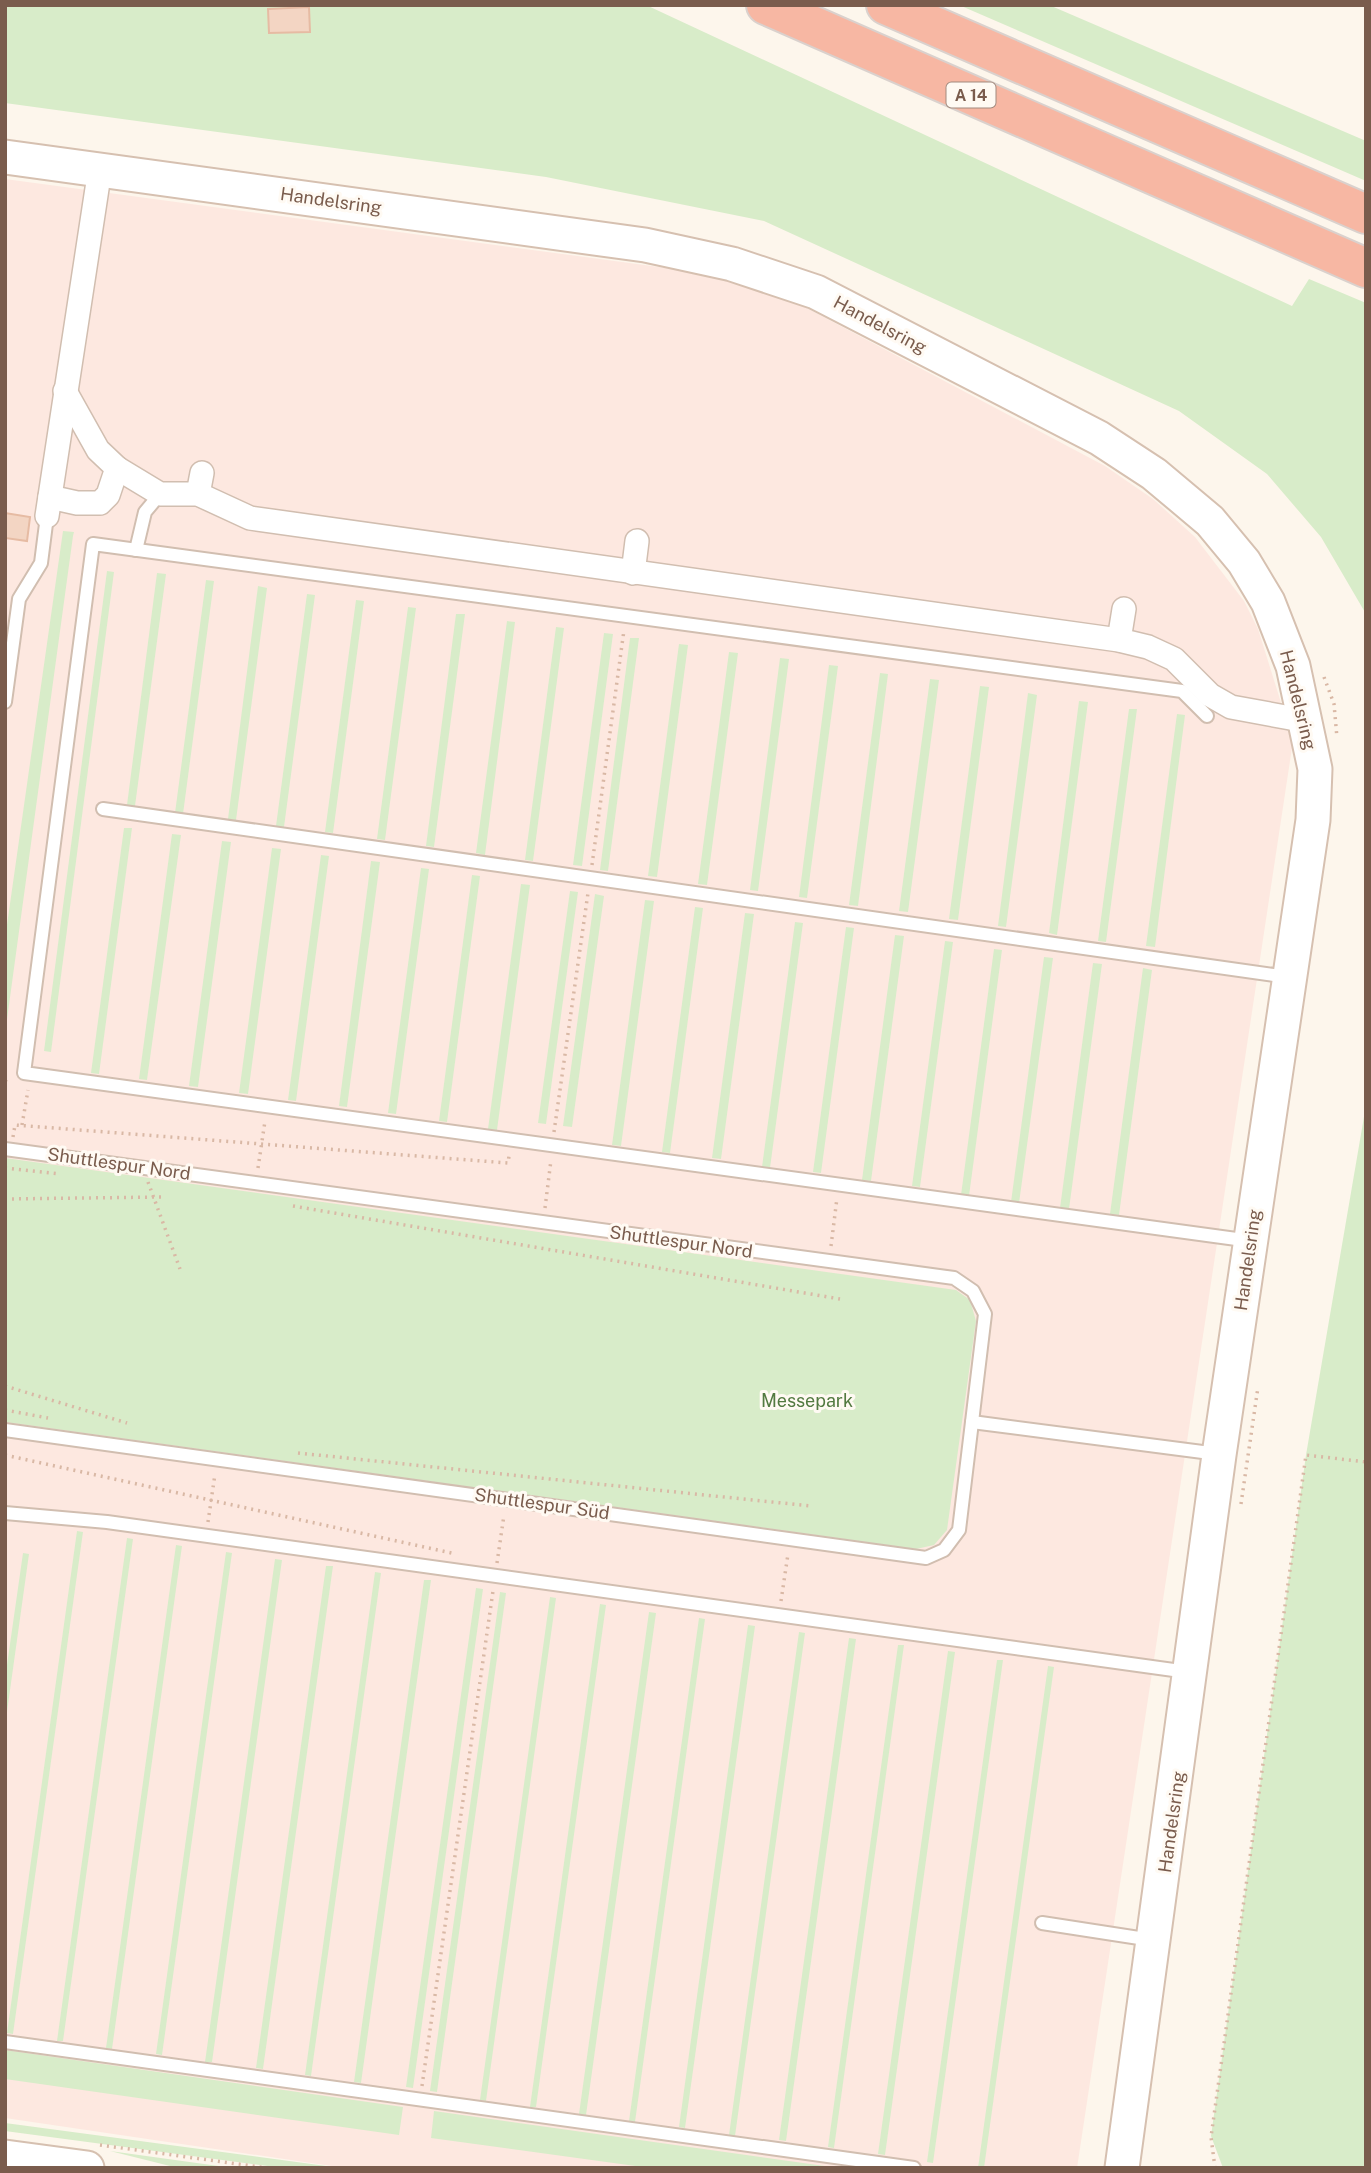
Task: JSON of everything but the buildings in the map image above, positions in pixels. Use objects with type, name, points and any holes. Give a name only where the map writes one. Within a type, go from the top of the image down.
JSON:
[{"type":"highway","name":"A 14","points":[[766,5],[1366,268]]},
{"type":"highway","points":[[886,5],[1366,214]]},
{"type":"main road","name":"Handelsring","points":[[5,157],[645,245],[732,264],[816,292],[1099,438],[1154,474],[1210,522],[1244,562],[1268,603],[1293,666],[1307,721],[1315,769],[1313,820],[1219,1455],[1192,1672],[1122,2168]]},
{"type":"main road","points":[[5,2157],[89,2156]]},
{"type":"street","points":[[100,169],[49,506],[100,503],[108,495],[117,468]]},
{"type":"street","points":[[65,391],[97,450],[117,468],[160,494],[200,484],[250,518],[1119,640],[1148,647],[1174,659],[1210,695],[1231,707],[1307,721]]},
{"type":"street","points":[[634,573],[637,541]]},
{"type":"street","points":[[1119,640],[1124,609]]},
{"type":"lane","points":[[136,550],[145,512],[160,494]]},
{"type":"lane","points":[[5,702],[19,599],[41,563],[49,506]]},
{"type":"lane","points":[[1207,716],[1182,691],[93,544],[24,1073],[1135,1228],[1251,1241]]},
{"type":"lane","points":[[5,597],[19,599]]},
{"type":"lane","points":[[103,809],[1289,977]]},
{"type":"lane","name":"Shuttlespur Nord","points":[[8,1149],[954,1278],[973,1291],[985,1314],[972,1422]]},
{"type":"lane","points":[[972,1422],[1219,1455]]},
{"type":"lane","name":"Shuttlespur Süd","points":[[5,1430],[926,1558],[944,1550],[959,1530],[972,1422]]},
{"type":"lane","points":[[5,1513],[206,1536],[1192,1672]]},
{"type":"lane","points":[[1042,1923],[1155,1940]]},
{"type":"lane","points":[[5,2042],[914,2168]]},
{"type":"path","points":[[1320,666],[1334,704],[1337,742]]},
{"type":"path","points":[[22,1125],[31,1074]]},
{"type":"path","points":[[256,1184],[267,1107]]},
{"type":"path","points":[[8,1149],[15,1125],[508,1163],[512,1141]]},
{"type":"path","points":[[543,1224],[552,1147]]},
{"type":"path","points":[[142,1167],[180,1269]]},
{"type":"path","points":[[5,1168],[70,1175]]},
{"type":"path","points":[[135,1183],[161,1186]]},
{"type":"path","points":[[829,1262],[839,1186]]},
{"type":"path","points":[[5,1199],[162,1196]]},
{"type":"path","points":[[291,1206],[840,1299]]},
{"type":"path","points":[[5,1386],[127,1423]]},
{"type":"path","points":[[5,1410],[59,1420]]},
{"type":"path","points":[[290,1452],[811,1506]]},
{"type":"path","points":[[5,1455],[456,1552],[454,1570]]},
{"type":"path","points":[[1215,2168],[1211,2137],[1306,1455],[1366,1462]]},
{"type":"path","points":[[206,1536],[218,1458]]},
{"type":"path","points":[[421,2100],[507,1499]]},
{"type":"path","points":[[779,1614],[790,1538]]},
{"type":"path","points":[[89,2156],[267,2168]]},
{"type":"shaded area","points":[[5,179],[674,269],[740,284],[803,306],[1105,466],[1153,499],[1195,537],[1244,601],[1258,629],[1293,741],[1077,2168],[345,2168],[5,2118]]},
{"type":"green space","points":[[5,5],[646,5],[1292,306],[1309,279],[1366,303],[1366,614],[1321,537],[1267,474],[1179,411],[764,221],[546,177],[5,103]]},
{"type":"green space","points":[[959,5],[1049,5],[1366,141],[1366,181]]},
{"type":"green space","points":[[63,531],[74,532],[5,1034],[5,939]]},
{"type":"green space","points":[[107,571],[114,572],[51,1052],[44,1051]]},
{"type":"green space","points":[[157,573],[166,574],[135,806],[127,805]]},
{"type":"green space","points":[[206,580],[214,581],[183,814],[175,813]]},
{"type":"green space","points":[[258,586],[267,588],[236,820],[228,819]]},
{"type":"green space","points":[[307,594],[315,595],[284,827],[276,826]]},
{"type":"green space","points":[[356,600],[364,601],[333,833],[325,832]]},
{"type":"green space","points":[[408,607],[416,608],[385,840],[377,839]]},
{"type":"green space","points":[[456,614],[465,614],[434,847],[426,846]]},
{"type":"green space","points":[[507,621],[515,622],[485,855],[476,853]]},
{"type":"green space","points":[[556,627],[564,628],[533,861],[525,860]]},
{"type":"green space","points":[[604,633],[613,634],[582,866],[573,865]]},
{"type":"green space","points":[[630,638],[639,638],[608,871],[600,870]]},
{"type":"green space","points":[[679,644],[688,645],[657,877],[648,876]]},
{"type":"green space","points":[[729,652],[738,653],[707,885],[698,884]]},
{"type":"green space","points":[[780,658],[789,659],[758,891],[750,890]]},
{"type":"green space","points":[[829,665],[838,666],[807,898],[799,897]]},
{"type":"green space","points":[[880,673],[888,674],[858,906],[849,905]]},
{"type":"green space","points":[[930,679],[939,680],[908,912],[899,911]]},
{"type":"green space","points":[[980,686],[989,687],[958,920],[949,919]]},
{"type":"green space","points":[[1028,693],[1037,695],[1006,927],[998,926]]},
{"type":"green space","points":[[1079,701],[1088,702],[1057,935],[1049,933]]},
{"type":"green space","points":[[1129,709],[1137,709],[1106,942],[1098,941]]},
{"type":"green space","points":[[1177,714],[1185,715],[1155,947],[1146,946]]},
{"type":"green space","points":[[124,828],[132,828],[99,1074],[91,1073]]},
{"type":"green space","points":[[172,834],[181,835],[147,1080],[139,1079]]},
{"type":"green space","points":[[222,841],[231,842],[198,1087],[189,1086]]},
{"type":"green space","points":[[272,848],[281,849],[248,1094],[239,1093]]},
{"type":"green space","points":[[321,855],[329,856],[296,1101],[288,1100]]},
{"type":"green space","points":[[371,861],[380,862],[347,1107],[339,1106]]},
{"type":"green space","points":[[421,868],[429,869],[396,1114],[388,1113]]},
{"type":"green space","points":[[472,875],[480,876],[447,1122],[439,1121]]},
{"type":"green space","points":[[521,884],[530,885],[497,1130],[488,1129]]},
{"type":"green space","points":[[570,891],[578,892],[546,1124],[538,1123]]},
{"type":"green space","points":[[595,894],[604,896],[572,1127],[563,1126]]},
{"type":"green space","points":[[645,900],[654,901],[621,1146],[612,1145]]},
{"type":"green space","points":[[695,907],[703,908],[670,1153],[662,1152]]},
{"type":"green space","points":[[745,913],[754,914],[721,1159],[712,1158]]},
{"type":"green space","points":[[795,922],[803,923],[770,1168],[762,1167]]},
{"type":"green space","points":[[846,927],[854,928],[821,1173],[813,1172]]},
{"type":"green space","points":[[895,935],[904,936],[871,1181],[862,1180]]},
{"type":"green space","points":[[945,941],[953,942],[920,1187],[912,1186]]},
{"type":"green space","points":[[994,949],[1002,950],[969,1196],[961,1195]]},
{"type":"green space","points":[[1044,957],[1053,958],[1019,1203],[1011,1202]]},
{"type":"green space","points":[[1093,963],[1102,964],[1069,1209],[1060,1208]]},
{"type":"green space","points":[[1143,968],[1152,970],[1119,1215],[1110,1214]]},
{"type":"green space","points":[[1366,1105],[1366,2168],[1223,2168],[1211,2136],[1306,1455]]},
{"type":"green space","name":"Messepark","points":[[5,1158],[956,1290],[970,1300],[976,1321],[947,1530],[934,1545],[916,1549],[5,1422]]},
{"type":"green space","points":[[77,1531],[83,1532],[13,2034],[7,2033]]},
{"type":"green space","points":[[127,1538],[133,1539],[63,2041],[57,2041]]},
{"type":"green space","points":[[176,1545],[182,1546],[112,2049],[106,2048]]},
{"type":"green space","points":[[226,1552],[232,1553],[162,2055],[156,2054]]},
{"type":"green space","points":[[23,1553],[29,1554],[5,1726],[5,1679]]},
{"type":"green space","points":[[275,1559],[282,1560],[212,2062],[205,2062]]},
{"type":"green space","points":[[326,1566],[333,1566],[263,2069],[256,2068]]},
{"type":"green space","points":[[375,1572],[381,1573],[311,2076],[305,2075]]},
{"type":"green space","points":[[424,1580],[431,1580],[361,2083],[354,2082]]},
{"type":"green space","points":[[476,1588],[483,1589],[413,2088],[406,2087]]},
{"type":"green space","points":[[500,1592],[506,1593],[437,2092],[430,2091]]},
{"type":"green space","points":[[550,1597],[556,1598],[486,2101],[480,2100]]},
{"type":"green space","points":[[600,1604],[606,1605],[536,2107],[530,2107]]},
{"type":"green space","points":[[649,1612],[656,1613],[586,2115],[579,2114]]},
{"type":"green space","points":[[699,1618],[705,1619],[635,2122],[629,2121]]},
{"type":"green space","points":[[748,1625],[755,1626],[685,2128],[679,2127]]},
{"type":"green space","points":[[799,1632],[805,1633],[735,2136],[729,2135]]},
{"type":"green space","points":[[849,1638],[856,1639],[786,2141],[779,2140]]},
{"type":"green space","points":[[898,1645],[904,1645],[834,2148],[828,2147]]},
{"type":"green space","points":[[948,1651],[955,1652],[885,2155],[878,2154]]},
{"type":"green space","points":[[997,1660],[1003,1660],[933,2163],[927,2162]]},
{"type":"green space","points":[[1048,1666],[1054,1667],[984,2168],[978,2168]]},
{"type":"green space","points":[[5,2050],[403,2107],[399,2135],[5,2079]]},
{"type":"green space","points":[[434,2111],[839,2168],[650,2168],[431,2138]]},
{"type":"green space","points":[[5,2123],[341,2168],[283,2168],[5,2131]]},
{"type":"green space","points":[[110,2151],[233,2168],[178,2168]]}]
